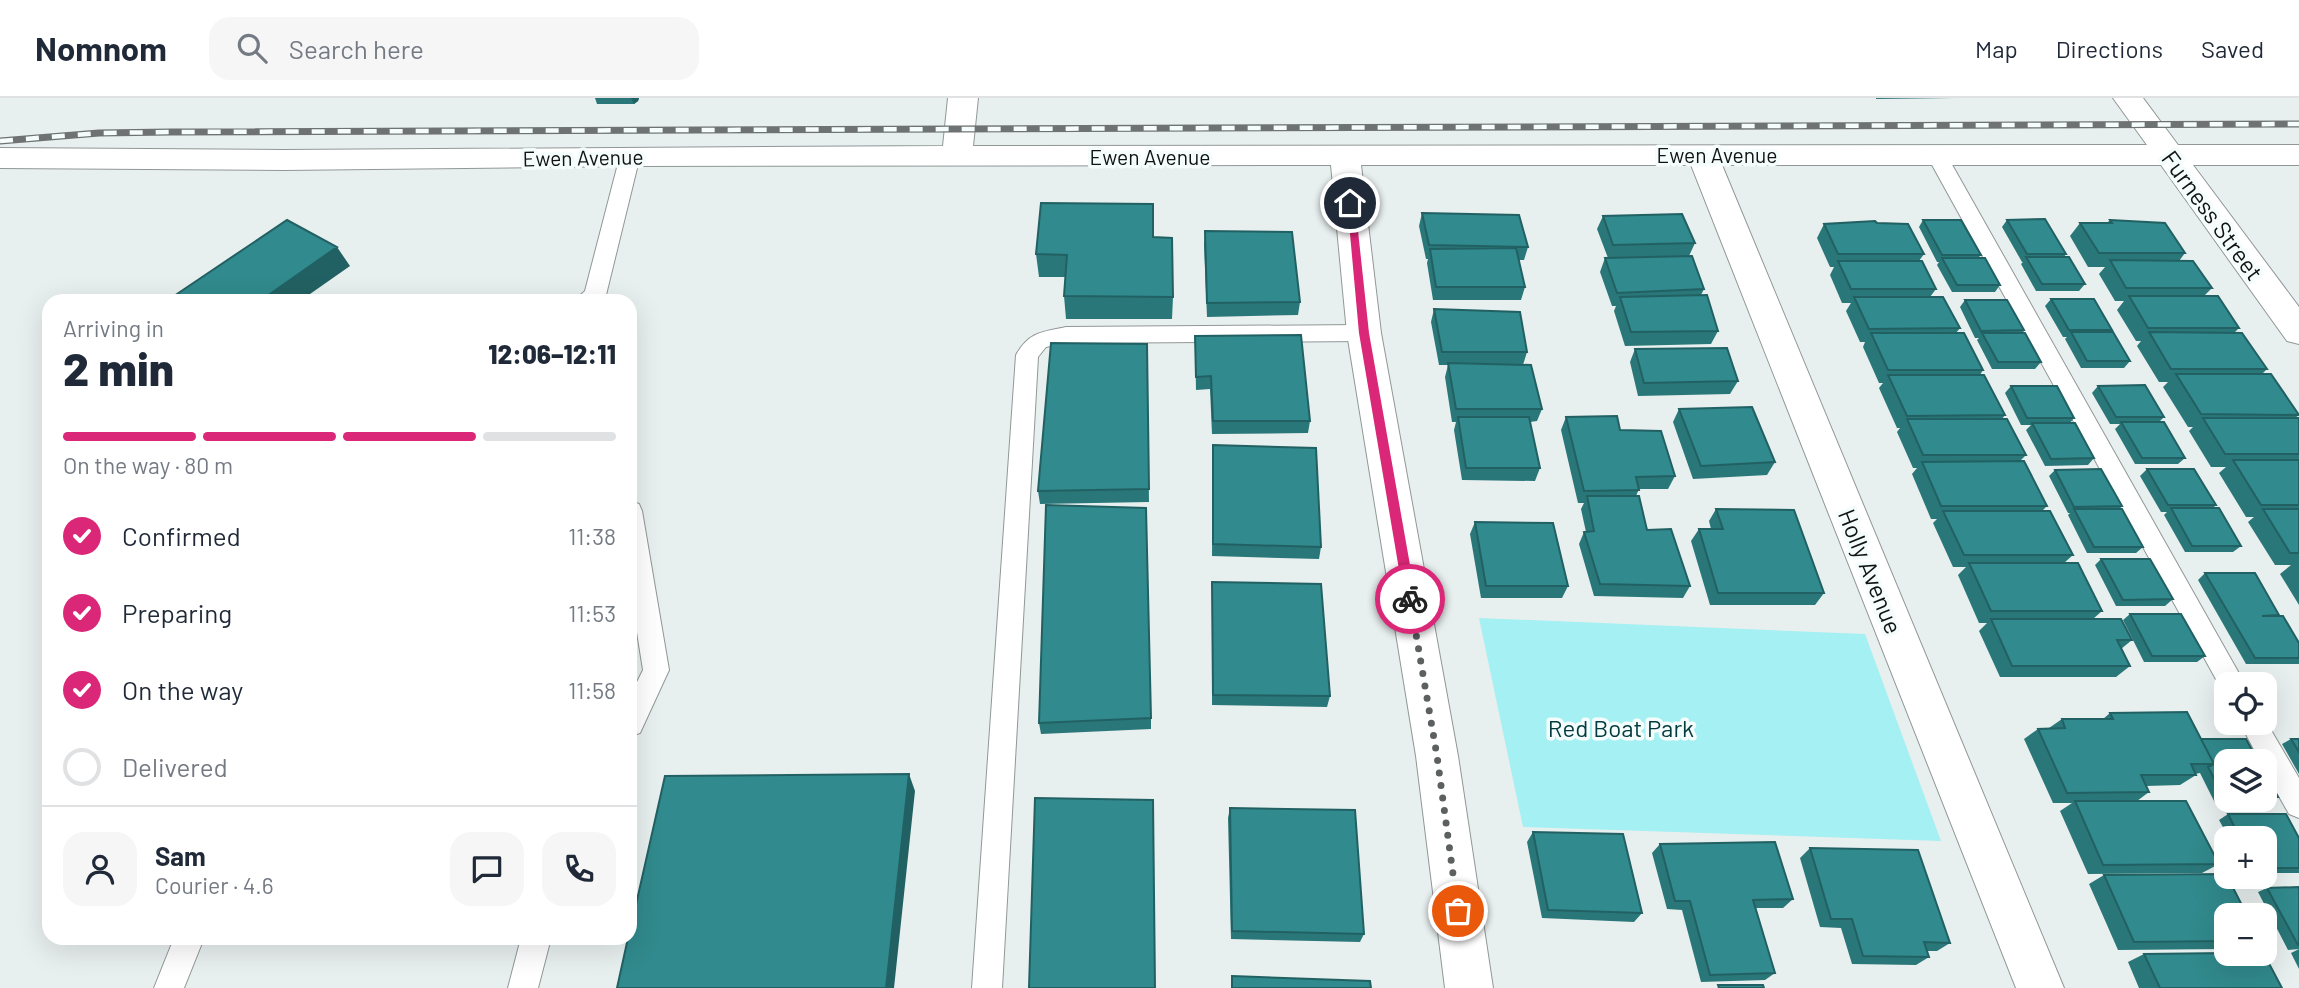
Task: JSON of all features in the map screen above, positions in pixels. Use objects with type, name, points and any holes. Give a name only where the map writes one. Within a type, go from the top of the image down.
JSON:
[{"type":"street","points":[[957,156],[963,98]]},
{"type":"street","name":"Furness Street","points":[[2128,98],[2299,332]]},
{"type":"street","name":"Holly Avenue","points":[[1702,154],[2040,988]]},
{"type":"street","points":[[1345,155],[1364,333],[1437,756],[1469,988]]},
{"type":"street","name":"Ewen Avenue","points":[[0,158],[283,160],[630,156],[2299,155]]},
{"type":"lane","points":[[1937,154],[2225,672]]},
{"type":"lane","points":[[593,294],[630,156]]},
{"type":"lane","points":[[987,988],[1027,355],[1040,341],[1066,335],[1364,333]]},
{"type":"lane","points":[[637,554],[656,670],[637,709]]},
{"type":"lane","points":[[2260,735],[2299,805]]},
{"type":"lane","points":[[169,988],[186,945]]},
{"type":"lane","points":[[523,988],[534,945]]},
{"type":"green space","name":"Red Boat Park","points":[[1479,618],[1865,634],[1941,841],[1523,827]]},
{"type":"building","points":[[1041,203],[1153,204],[1153,237],[1172,238],[1173,297],[1064,296],[1067,255],[1036,254]]},
{"type":"building","points":[[1422,213],[1519,215],[1528,247],[1429,245]]},
{"type":"building","points":[[1682,214],[1695,243],[1613,245],[1603,216]]},
{"type":"building","points":[[2045,219],[2066,254],[2027,254],[2007,220]]},
{"type":"building","points":[[287,220],[337,247],[270,294],[177,294]]},
{"type":"building","points":[[1923,220],[1961,220],[1981,255],[1942,255]]},
{"type":"building","points":[[2110,220],[2165,223],[2185,253],[2099,253],[2080,223],[2112,223]]},
{"type":"building","points":[[1875,221],[1908,224],[1924,254],[1838,254],[1824,224]]},
{"type":"building","points":[[1205,231],[1292,232],[1300,302],[1207,303]]},
{"type":"building","points":[[1516,248],[1525,287],[1436,287],[1430,249]]},
{"type":"building","points":[[1692,256],[1704,289],[1617,293],[1605,258]]},
{"type":"building","points":[[2026,257],[2069,257],[2085,284],[2042,284]]},
{"type":"building","points":[[1942,258],[1985,258],[2000,285],[1957,285]]},
{"type":"building","points":[[2110,260],[2193,261],[2212,288],[2126,288]]},
{"type":"building","points":[[1838,261],[1922,261],[1936,289],[1851,289]]},
{"type":"building","points":[[1707,295],[1718,331],[1631,332],[1620,297]]},
{"type":"building","points":[[2129,296],[2218,296],[2239,328],[2148,328]]},
{"type":"building","points":[[1854,297],[1943,297],[1960,328],[1869,329]]},
{"type":"building","points":[[2051,299],[2094,299],[2112,330],[2069,330]]},
{"type":"building","points":[[1965,300],[2007,300],[2024,330],[1981,331]]},
{"type":"building","points":[[1434,309],[1520,312],[1527,352],[1442,352]]},
{"type":"building","points":[[2071,332],[2113,332],[2130,361],[2087,361]]},
{"type":"building","points":[[2149,332],[2242,333],[2267,369],[2171,369]]},
{"type":"building","points":[[1871,333],[1964,333],[1983,370],[1888,370]]},
{"type":"building","points":[[1982,333],[2025,333],[2041,362],[1998,362]]},
{"type":"building","points":[[1301,335],[1310,421],[1213,421],[1211,376],[1196,377],[1195,336]]},
{"type":"building","points":[[1051,343],[1147,344],[1149,489],[1038,491]]},
{"type":"building","points":[[1727,348],[1738,381],[1644,383],[1635,349]]},
{"type":"building","points":[[1448,363],[1531,365],[1542,409],[1456,409]]},
{"type":"building","points":[[2176,374],[2271,374],[2299,415],[2201,414]]},
{"type":"building","points":[[1888,375],[1984,375],[2005,415],[1907,416]]},
{"type":"building","points":[[2145,385],[2164,417],[2116,417],[2098,386]]},
{"type":"building","points":[[2011,386],[2057,386],[2074,418],[2027,418]]},
{"type":"building","points":[[1752,407],[1775,462],[1701,466],[1679,409]]},
{"type":"building","points":[[1617,416],[1620,430],[1661,431],[1675,476],[1636,477],[1639,490],[1584,491],[1566,417]]},
{"type":"building","points":[[1458,417],[1529,417],[1540,468],[1466,468]]},
{"type":"building","points":[[2203,418],[2299,418],[2299,454],[2225,454]]},
{"type":"building","points":[[1907,419],[2007,419],[2026,455],[1923,455]]},
{"type":"building","points":[[2121,422],[2164,422],[2185,458],[2142,458]]},
{"type":"building","points":[[2032,423],[2075,423],[2094,458],[2051,459]]},
{"type":"building","points":[[1213,445],[1316,448],[1321,547],[1213,544]]},
{"type":"building","points":[[2233,460],[2299,460],[2299,505],[2261,505]]},
{"type":"building","points":[[2024,461],[2047,506],[1941,506],[1922,462]]},
{"type":"building","points":[[2101,469],[2122,506],[2074,507],[2055,470]]},
{"type":"building","points":[[2147,469],[2194,469],[2216,505],[2168,505]]},
{"type":"building","points":[[1587,496],[1639,496],[1647,530],[1671,529],[1690,586],[1600,584],[1584,532],[1594,531]]},
{"type":"building","points":[[1046,505],[1146,508],[1151,718],[1039,723]]},
{"type":"building","points":[[2171,508],[2219,508],[2241,546],[2192,546]]},
{"type":"building","points":[[1716,509],[1794,510],[1824,593],[1718,593],[1699,529],[1723,529]]},
{"type":"building","points":[[2074,509],[2122,509],[2143,547],[2094,547]]},
{"type":"building","points":[[2263,509],[2299,509],[2299,553],[2290,553]]},
{"type":"building","points":[[1943,511],[2050,511],[2073,555],[1964,555]]},
{"type":"building","points":[[1475,522],[1553,523],[1568,586],[1486,586]]},
{"type":"building","points":[[2101,559],[2150,559],[2173,599],[2123,600]]},
{"type":"building","points":[[1969,563],[2078,563],[2102,611],[1991,611]]},
{"type":"building","points":[[2205,573],[2255,573],[2279,615],[2262,616],[2283,616],[2299,643],[2299,658],[2255,658]]},
{"type":"building","points":[[1212,582],[1321,584],[1330,696],[1213,695]]},
{"type":"building","points":[[2130,614],[2181,614],[2205,656],[2152,656]]},
{"type":"building","points":[[1991,619],[2121,619],[2132,640],[2117,640],[2130,666],[2012,666]]},
{"type":"building","points":[[2187,712],[2214,764],[2191,764],[2196,775],[2141,775],[2149,792],[2067,793],[2038,729],[2065,728],[2062,719],[2113,719],[2110,713]]},
{"type":"building","points":[[2201,739],[2246,739],[2251,749],[2214,749],[2214,764]]},
{"type":"building","points":[[2291,739],[2299,739],[2299,752]]},
{"type":"building","points":[[2214,764],[2214,778],[2208,767]]},
{"type":"building","points":[[909,774],[886,988],[617,988],[626,945],[637,945],[637,900],[665,776]]},
{"type":"building","points":[[1035,798],[1153,800],[1155,988],[1029,988]]},
{"type":"building","points":[[2075,801],[2186,801],[2214,854],[2214,864],[2103,865]]},
{"type":"building","points":[[1230,808],[1355,810],[1364,934],[1232,931]]},
{"type":"building","points":[[2228,814],[2286,814],[2299,838],[2299,868],[2277,868],[2277,826],[2234,826]]},
{"type":"building","points":[[1533,832],[1623,834],[1642,913],[1548,910]]},
{"type":"building","points":[[1775,842],[1793,899],[1753,900],[1775,973],[1710,975],[1690,901],[1675,901],[1660,844]]},
{"type":"building","points":[[1810,848],[1918,850],[1950,943],[1924,942],[1929,957],[1863,956],[1852,919],[1831,919]]},
{"type":"building","points":[[2214,874],[2214,889],[2234,889],[2241,903],[2214,903],[2214,941],[2134,942],[2104,875]]},
{"type":"building","points":[[2299,887],[2299,945],[2268,889]]},
{"type":"building","points":[[2214,953],[2214,966],[2270,966],[2282,988],[2160,988],[2144,954]]},
{"type":"building","points":[[1232,976],[1370,981],[1371,988],[1232,988]]},
{"type":"building","points":[[1718,985],[1763,985],[1764,988],[1719,988]]},
{"type":"railway","points":[[0,141],[99,133],[171,132],[2299,124]]},
{"type":"way so far","points":[[1410,599],[1437,756],[1458,911]]},
{"type":"route","points":[[1350,203],[1364,333],[1410,599]]}]
